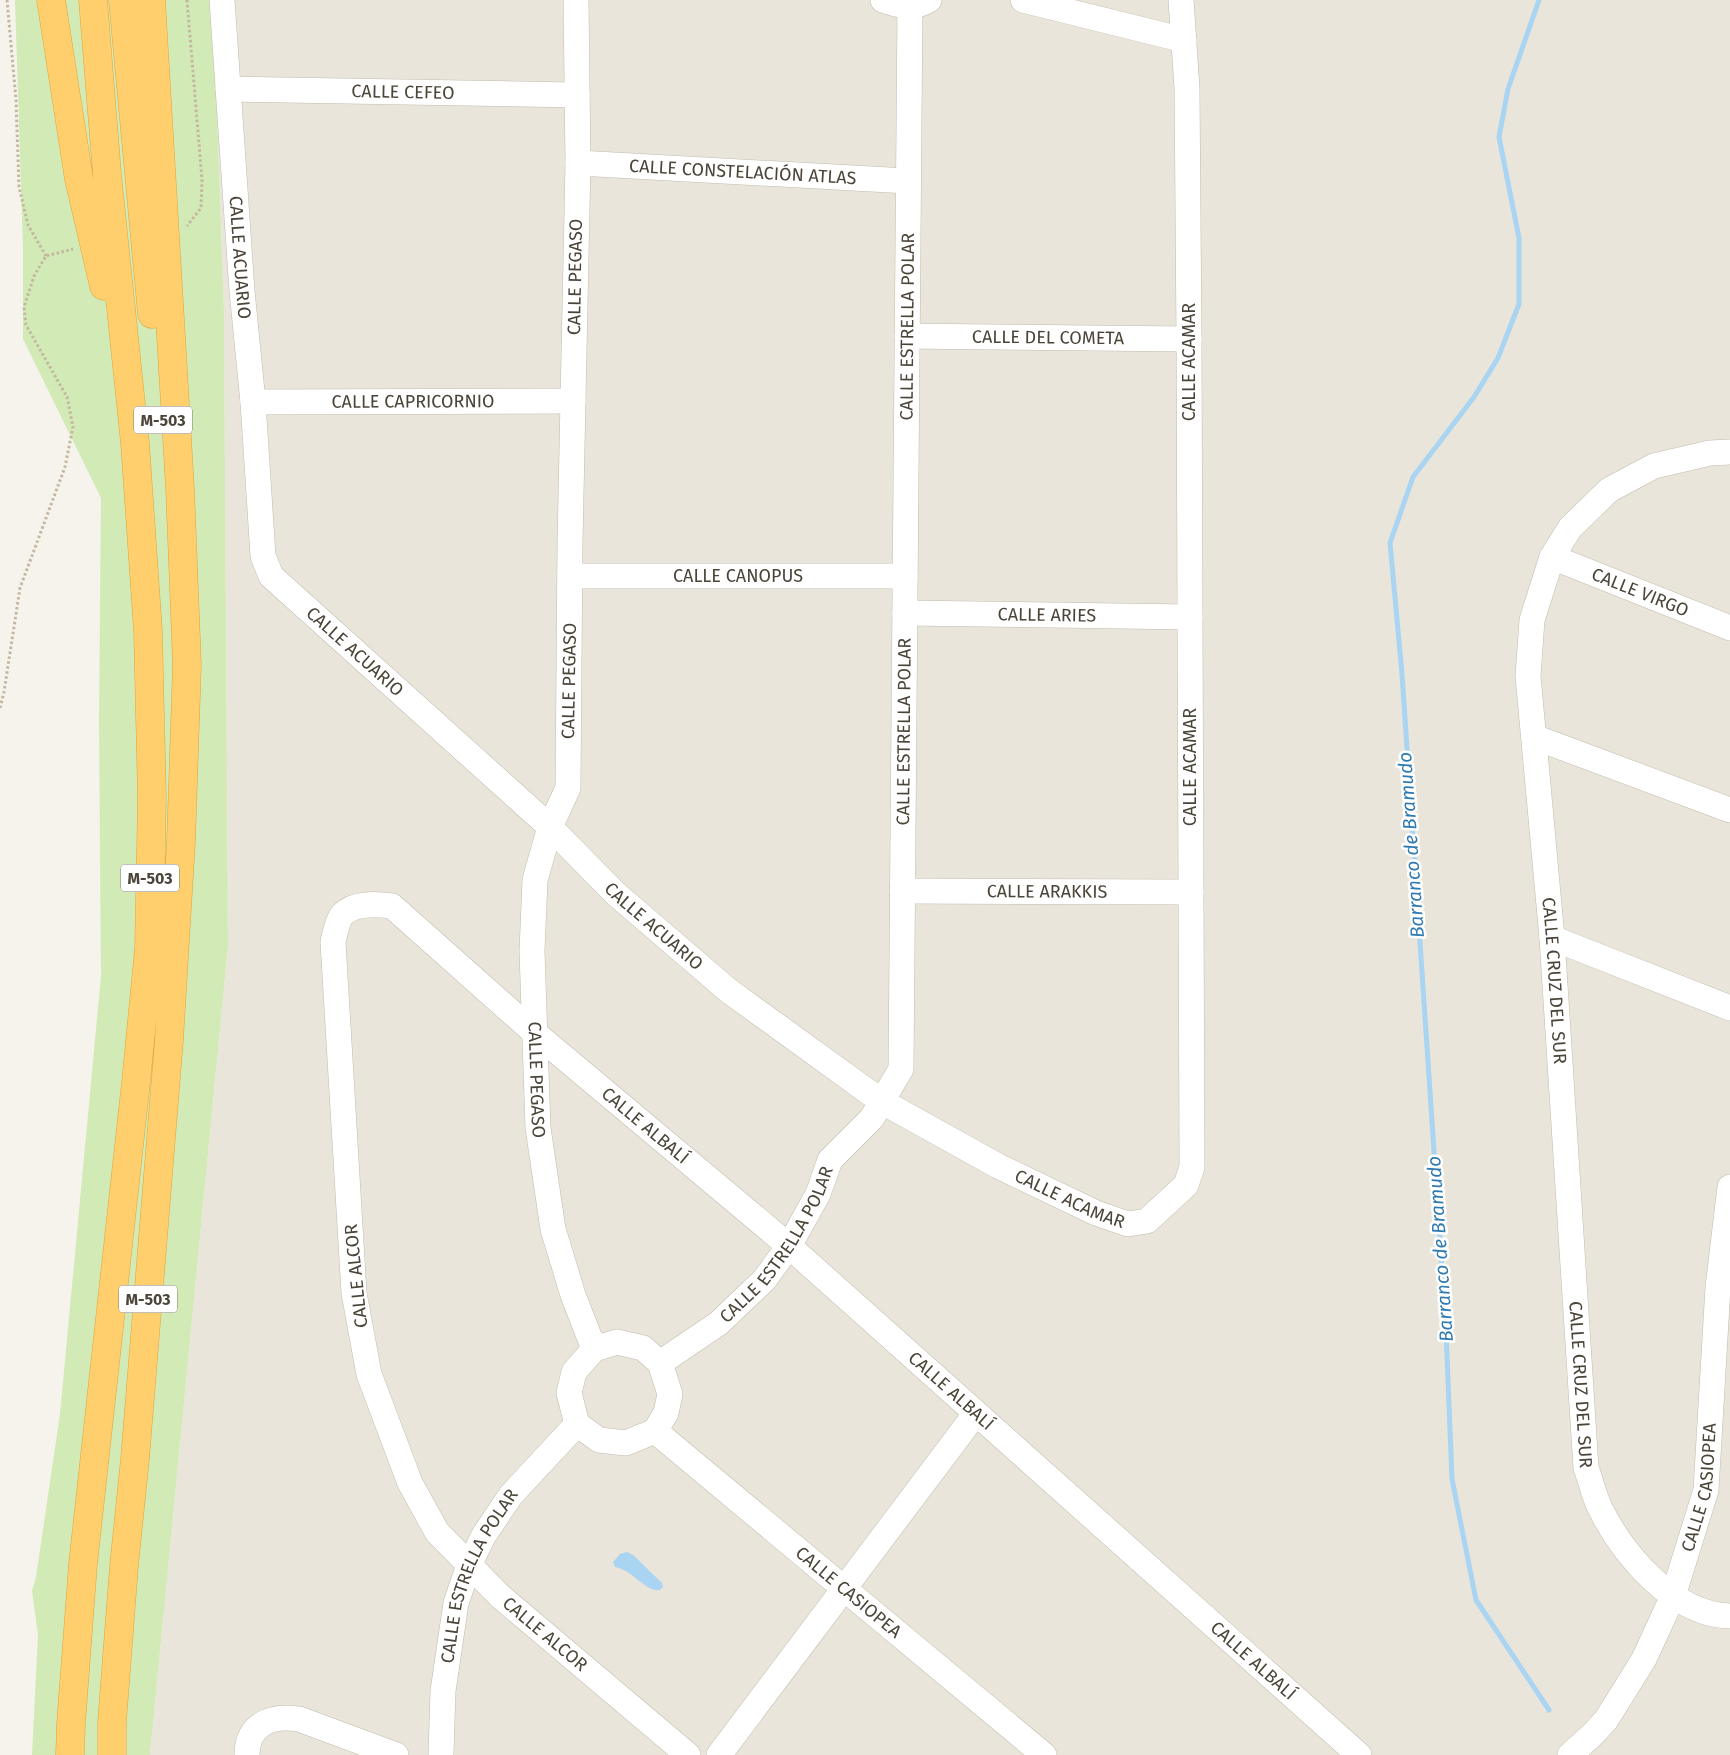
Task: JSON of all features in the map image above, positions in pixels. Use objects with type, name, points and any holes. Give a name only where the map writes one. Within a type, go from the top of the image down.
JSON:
[{"type":"highway","name":"M-503","points":[[51,0],[79,179],[107,296],[148,631]]},
{"type":"highway","name":"M-503","points":[[70,1755],[83,1564],[149,949],[152,798],[148,631],[135,443],[107,174],[93,0]]},
{"type":"highway","name":"M-503","points":[[123,0],[170,489],[181,842]]},
{"type":"highway","name":"M-503","points":[[112,1755],[112,1722],[124,1566],[136,1449],[169,1040],[181,842],[187,665],[180,478],[151,0]]},
{"type":"street","name":"CALLE ACUARIO","points":[[222,0],[263,556],[271,576],[550,827],[616,894],[728,991],[881,1101]]},
{"type":"street","name":"CALLE PEGASO","points":[[576,0],[578,163],[568,788],[550,827],[535,880],[532,951],[538,1128],[553,1229],[573,1296],[594,1349]]},
{"type":"street","points":[[883,0],[897,6],[919,3]]},
{"type":"street","points":[[1024,0],[1184,40]]},
{"type":"street","name":"CALLE ACAMAR","points":[[881,1101],[998,1166],[1096,1213],[1128,1224],[1147,1221],[1186,1184],[1192,1166],[1190,339],[1187,88],[1181,0]]},
{"type":"street","name":"CALLE ESTRELLA POLAR","points":[[660,1363],[719,1323],[764,1280],[789,1246],[818,1194],[830,1160],[872,1118],[901,1069],[908,181],[919,3]]},
{"type":"street","name":"CALLE CEFEO","points":[[228,89],[577,95]]},
{"type":"street","name":"CALLE CONSTELACIÓN ATLAS","points":[[578,163],[908,181]]},
{"type":"street","name":"CALLE DEL COMETA","points":[[907,336],[1190,339]]},
{"type":"street","name":"CALLE CAPRICORNIO","points":[[253,402],[573,401]]},
{"type":"street","name":"CALLE CRUZ DEL SUR","points":[[1730,452],[1710,453],[1654,466],[1609,490],[1570,528],[1552,556],[1532,620],[1528,676],[1552,938],[1586,1468],[1599,1507],[1620,1542],[1646,1574],[1673,1596],[1703,1613],[1730,1616]]},
{"type":"street","name":"CALLE VIRGO","points":[[1552,556],[1730,628]]},
{"type":"street","name":"CALLE CANOPUS","points":[[570,576],[905,576]]},
{"type":"street","name":"CALLE ARIES","points":[[905,613],[1190,617]]},
{"type":"street","points":[[1534,737],[1730,810]]},
{"type":"street","name":"CALLE ARAKKIS","points":[[902,891],[1191,892]]},
{"type":"street","name":"CALLE ALCOR","points":[[536,1034],[392,906],[377,904],[352,908],[341,916],[333,942],[354,1293],[370,1374],[410,1483],[437,1532],[500,1597],[688,1755]]},
{"type":"street","points":[[1552,938],[1730,1008]]},
{"type":"street","name":"CALLE ALBALÍ","points":[[536,1034],[789,1246],[1360,1755]]},
{"type":"street","name":"CALLE CASIOPEA","points":[[1570,1755],[1606,1720],[1644,1659],[1673,1596],[1706,1490],[1718,1288],[1730,1187]]},
{"type":"street","points":[[617,1342],[643,1348],[660,1363],[670,1394],[666,1414],[654,1431],[626,1444],[599,1440],[577,1424],[569,1393],[572,1379],[574,1372],[594,1349],[617,1342]]},
{"type":"street","points":[[719,1755],[976,1413]]},
{"type":"street","name":"CALLE ESTRELLA POLAR","points":[[441,1755],[442,1691],[456,1602],[469,1565],[484,1535],[511,1495],[577,1424]]},
{"type":"street","name":"CALLE CASIOPEA","points":[[654,1431],[1044,1755]]},
{"type":"street","points":[[247,1755],[247,1743],[257,1728],[269,1720],[285,1717],[299,1719],[396,1755]]},
{"type":"path","points":[[7,0],[16,100],[19,187],[28,225],[46,256]]},
{"type":"path","points":[[187,0],[202,180],[201,208],[187,227]]},
{"type":"path","points":[[0,708],[20,588],[65,467],[73,427],[67,397],[26,325],[24,307],[34,276],[46,256],[76,248]]},
{"type":"shaded area","points":[[213,0],[1730,0],[1730,1755],[150,1755],[228,946],[224,313]]},
{"type":"green space","points":[[15,0],[213,0],[224,313],[228,946],[150,1755],[32,1755],[38,1635],[32,1591],[36,1577],[60,1414],[101,976],[99,722],[101,498],[23,339],[23,248]]},
{"type":"water","points":[[627,1552],[633,1555],[662,1583],[663,1587],[660,1590],[649,1588],[628,1572],[615,1567],[613,1562],[620,1554]]},
{"type":"waterway","name":"Barranco de Bramudo","points":[[1539,0],[1508,89],[1499,137],[1519,238],[1519,304],[1498,358],[1474,397],[1413,477],[1390,543],[1402,674],[1446,1330],[1452,1479],[1476,1600],[1549,1710]]}]
